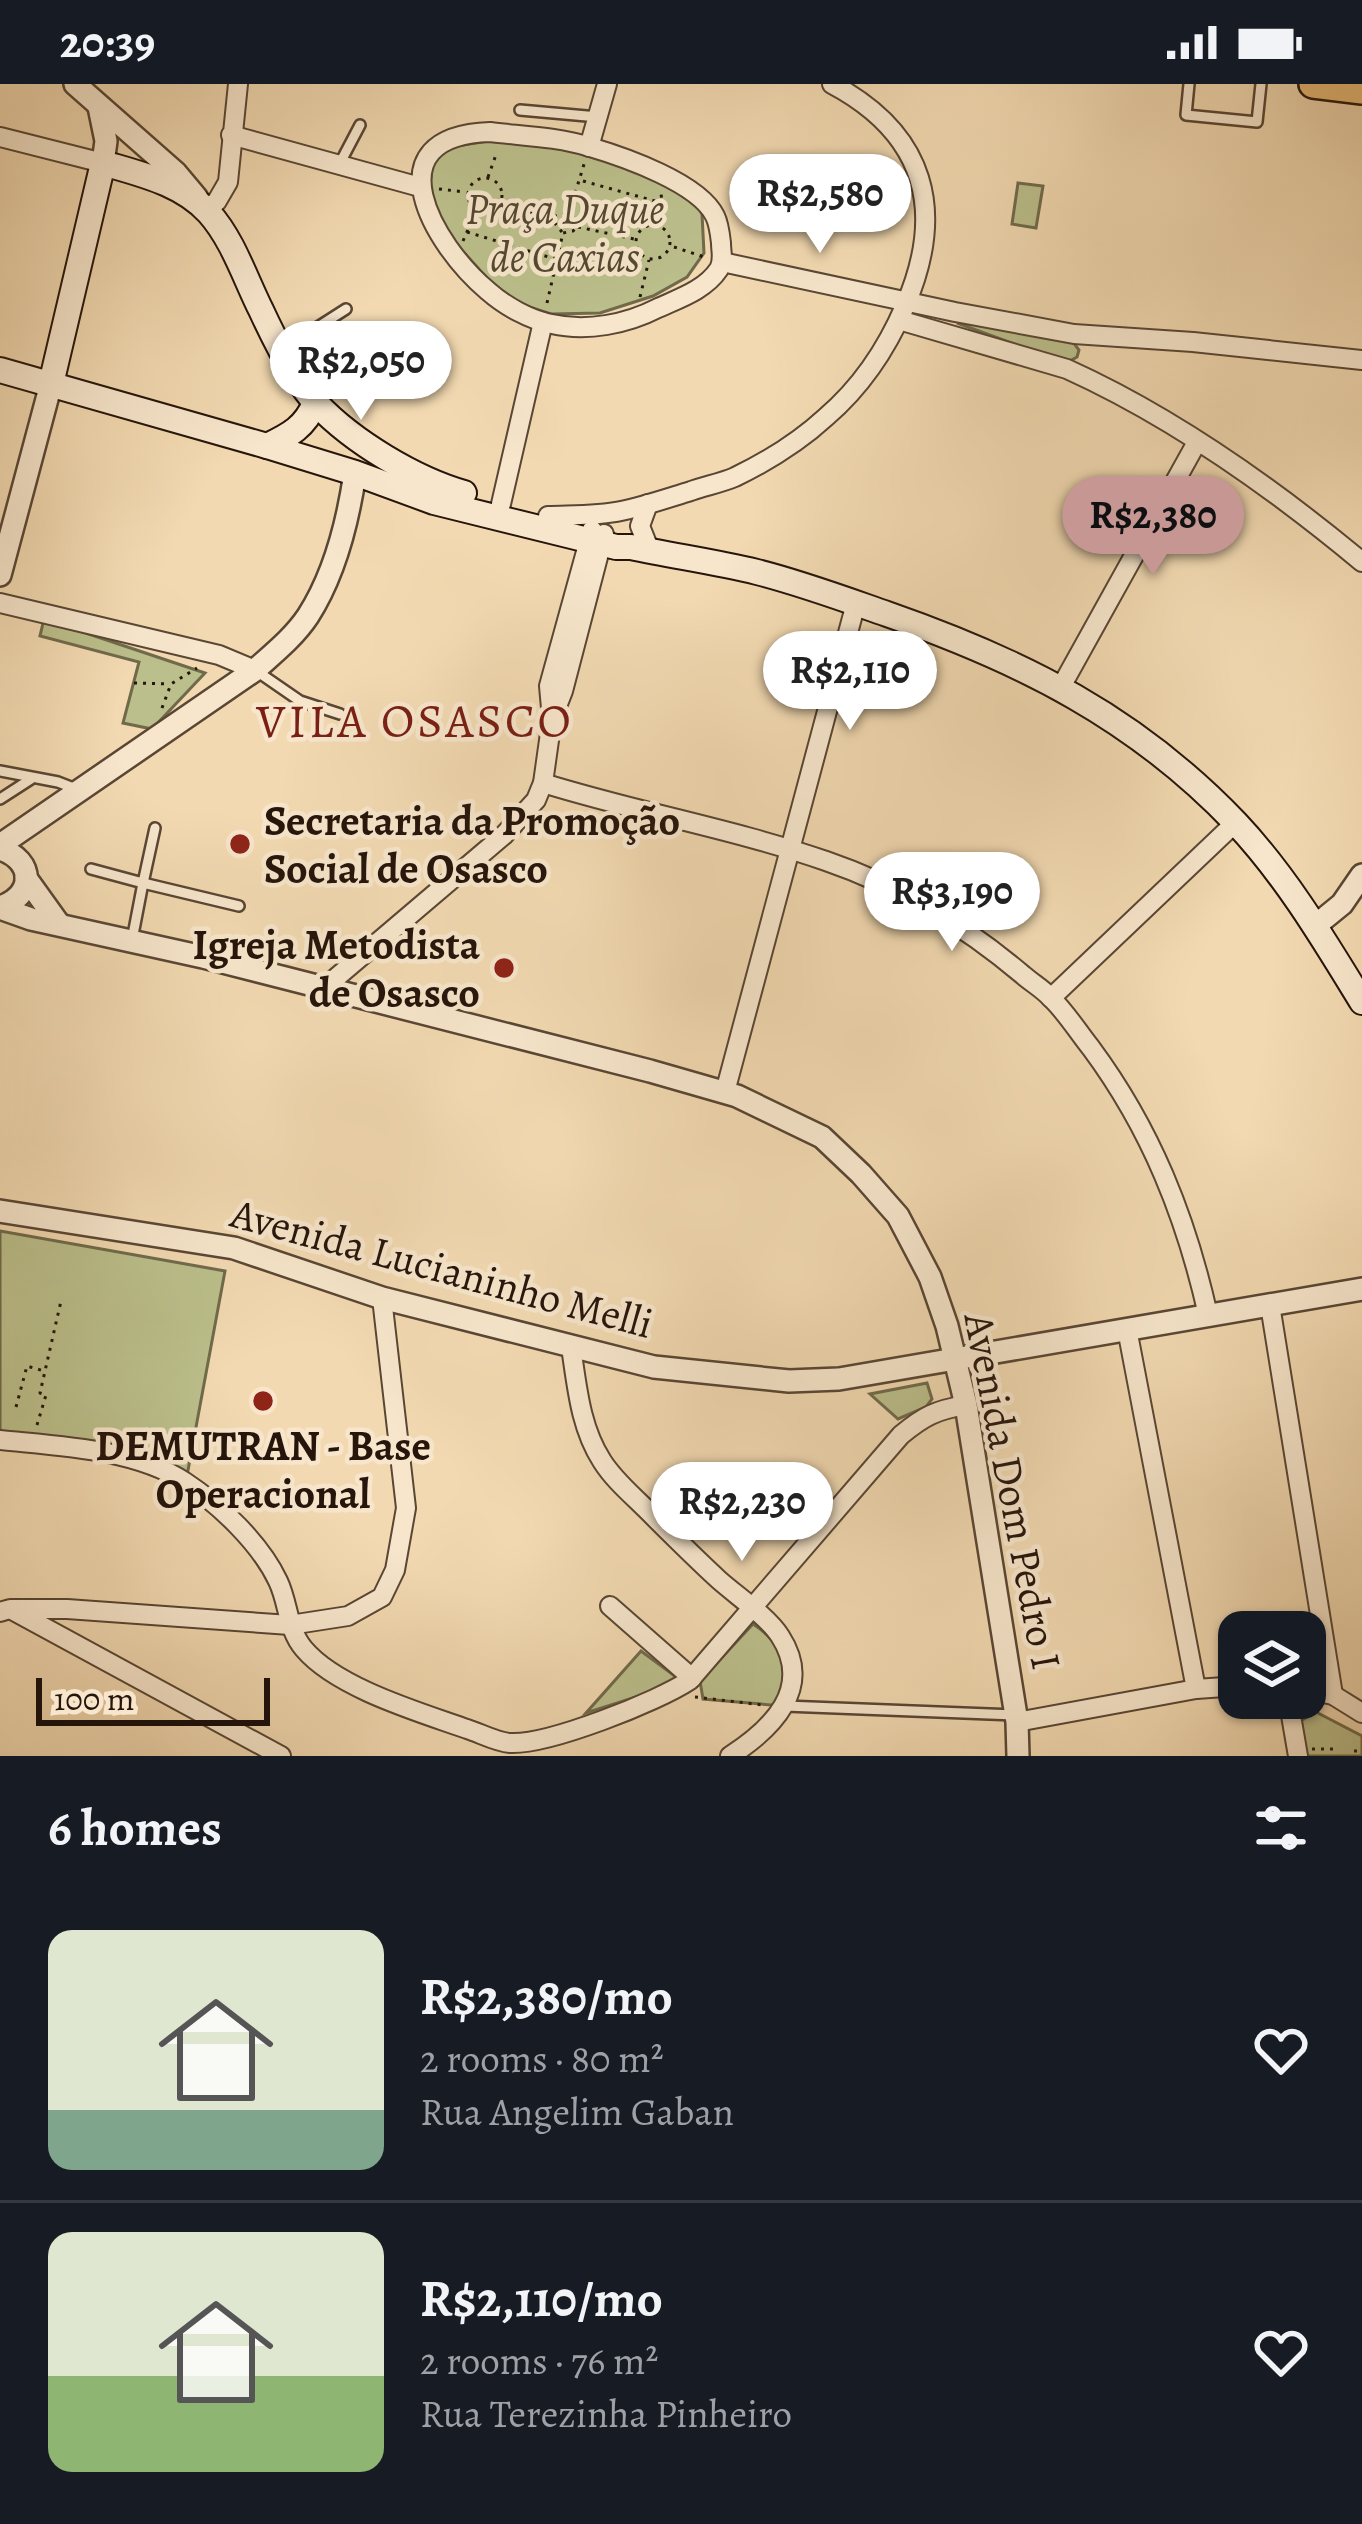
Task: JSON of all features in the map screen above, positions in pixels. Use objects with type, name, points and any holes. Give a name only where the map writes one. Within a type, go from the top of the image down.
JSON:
[{"type":"main road","points":[[1313,84],[1362,90]]},
{"type":"main road","points":[[51,384],[100,176],[152,177],[207,211],[230,244],[282,350],[355,473]]},
{"type":"main road","points":[[0,370],[267,446],[434,502],[755,572],[950,636],[1061,687],[1176,765],[1235,823],[1315,926],[1362,1002]]},
{"type":"main road","points":[[267,446],[298,429],[315,403]]},
{"type":"main road","points":[[315,403],[394,463],[435,485],[548,516],[596,537]]},
{"type":"street","points":[[75,84],[176,173],[207,211],[228,182],[238,84]]},
{"type":"street","points":[[590,147],[607,84]]},
{"type":"street","points":[[548,516],[617,512],[734,477],[799,438],[863,379],[903,311],[922,262],[926,203],[917,172],[888,124],[832,84]]},
{"type":"street","points":[[0,137],[100,176],[106,141],[99,107]]},
{"type":"street","points":[[503,134],[590,147],[658,174],[701,198],[715,214],[722,262],[695,291],[635,317],[573,328],[543,322],[488,292],[443,240],[420,187],[423,165],[448,138],[503,134]]},
{"type":"street","points":[[231,135],[420,187]]},
{"type":"street","points":[[722,262],[903,311],[951,337],[1088,378],[1197,442],[1300,511],[1362,562]]},
{"type":"street","points":[[903,311],[955,312],[1074,334],[1362,360]]},
{"type":"street","points":[[951,337],[946,322],[955,312]]},
{"type":"street","points":[[501,504],[543,322]]},
{"type":"street","points":[[1067,369],[1083,354],[1074,334]]},
{"type":"street","points":[[1088,378],[1085,355],[1105,337]]},
{"type":"street","points":[[0,575],[51,384]]},
{"type":"street","points":[[1061,687],[1197,442]]},
{"type":"street","points":[[59,924],[14,854],[0,847],[255,670],[288,640],[308,615],[336,559],[355,473]]},
{"type":"street","points":[[641,549],[641,517],[648,504]]},
{"type":"street","points":[[324,988],[527,812],[543,783],[552,718],[549,686],[596,537]]},
{"type":"street","points":[[0,603],[219,655],[255,670]]},
{"type":"street","points":[[725,1092],[856,603]]},
{"type":"street","points":[[543,783],[791,850],[889,885],[988,946],[1051,998],[1102,1063],[1133,1113],[1187,1231],[1208,1315]]},
{"type":"street","points":[[0,908],[21,895],[43,818]]},
{"type":"street","points":[[1051,998],[1235,823]]},
{"type":"street","points":[[1315,926],[1342,904],[1362,875]]},
{"type":"street","name":"Avenida Dom Pedro I","points":[[0,908],[725,1092],[822,1137],[898,1216],[930,1276],[966,1405],[1017,1732]]},
{"type":"street","name":"Avenida Lucianinho Melli","points":[[0,1211],[234,1248],[382,1298],[654,1367],[789,1382],[839,1379],[1362,1289]]},
{"type":"street","points":[[5,1611],[68,1609],[290,1625],[348,1616],[382,1597],[395,1570],[406,1508],[382,1298]]},
{"type":"street","points":[[1270,1305],[1333,1695]]},
{"type":"street","points":[[1127,1329],[1196,1688]]},
{"type":"street","points":[[571,1347],[582,1416],[612,1475],[779,1634],[790,1657],[785,1706],[760,1734],[730,1756]]},
{"type":"street","points":[[0,1439],[128,1458],[166,1470],[218,1508],[266,1562],[285,1597],[290,1625],[304,1648],[324,1666],[387,1700],[507,1743],[548,1739],[670,1694],[692,1678],[901,1435],[938,1410],[966,1405]]},
{"type":"street","points":[[610,1606],[692,1678]]},
{"type":"street","points":[[5,1611],[281,1756]]},
{"type":"street","points":[[1002,1756],[1017,1732],[1196,1688],[1218,1687]]},
{"type":"street","points":[[1326,1694],[1362,1713]]},
{"type":"street","points":[[1292,1719],[1298,1756]]},
{"type":"lane","points":[[1189,84],[1186,115],[1257,122],[1261,84]]},
{"type":"lane","points":[[520,110],[598,117]]},
{"type":"lane","points":[[340,165],[360,125]]},
{"type":"lane","points":[[282,350],[346,309]]},
{"type":"lane","points":[[255,670],[300,701],[340,715]]},
{"type":"lane","points":[[0,771],[82,791]]},
{"type":"lane","points":[[0,799],[33,778]]},
{"type":"lane","points":[[132,940],[154,828]]},
{"type":"lane","points":[[91,869],[238,906]]},
{"type":"lane","points":[[785,1706],[1017,1732]]},
{"type":"path","points":[[488,179],[503,134]]},
{"type":"path","points":[[569,213],[590,147]]},
{"type":"path","points":[[656,226],[662,202],[658,174]]},
{"type":"path","points":[[478,179],[497,182],[502,202],[491,211],[477,209],[466,200],[470,184],[478,179]]},
{"type":"path","points":[[579,180],[662,202]]},
{"type":"path","points":[[420,187],[467,192]]},
{"type":"path","points":[[502,202],[553,221],[563,233]]},
{"type":"path","points":[[456,256],[477,209]]},
{"type":"path","points":[[553,221],[569,213]]},
{"type":"path","points":[[563,233],[577,227],[569,213]]},
{"type":"path","points":[[656,226],[671,237],[668,254],[659,258],[640,255],[635,248],[639,231],[656,226]]},
{"type":"path","points":[[577,227],[635,239]]},
{"type":"path","points":[[467,232],[556,259]]},
{"type":"path","points":[[543,322],[563,233]]},
{"type":"path","points":[[672,246],[722,262]]},
{"type":"path","points":[[635,317],[649,258]]},
{"type":"path","points":[[134,683],[171,684],[219,655]]},
{"type":"path","points":[[161,708],[171,684]]},
{"type":"path","points":[[31,1443],[46,1395],[40,1393],[62,1301]]},
{"type":"path","points":[[16,1407],[27,1366],[46,1371]]},
{"type":"path","points":[[670,1694],[785,1706]]},
{"type":"path","points":[[1354,1750],[1362,1751]]},
{"type":"green space","name":"Praça Duque de Caxias","points":[[502,139],[612,158],[691,196],[702,214],[704,253],[687,277],[653,296],[600,313],[551,314],[523,305],[494,286],[452,239],[435,210],[430,187],[432,167],[443,148]]},
{"type":"green space","points":[[1018,183],[1043,186],[1036,228],[1012,224]]},
{"type":"green space","points":[[957,323],[1070,338],[1079,350],[1066,363]]},
{"type":"green space","points":[[44,619],[205,673],[152,729],[123,723],[139,662],[40,636]]},
{"type":"green space","points":[[0,1231],[225,1271],[186,1481],[164,1465],[0,1437]]},
{"type":"green space","points":[[927,1383],[932,1399],[926,1407],[898,1419],[870,1394]]},
{"type":"green space","points":[[753,1624],[773,1641],[783,1659],[783,1706],[703,1699],[700,1681]]},
{"type":"green space","points":[[641,1651],[683,1682],[586,1713]]},
{"type":"green space","points":[[1326,1717],[1362,1736],[1362,1756],[1303,1756],[1297,1723]]},
{"type":"place","name":"Secretaria da Promoção Social de Osasco","points":[[240,844]]},
{"type":"place","name":"Igreja Metodista de Osasco","points":[[504,968]]},
{"type":"place","name":"DEMUTRAN - Base Operacional","points":[[263,1401]]},
{"type":"district","name":"VILA OSASCO","points":[[415,721]]}]
